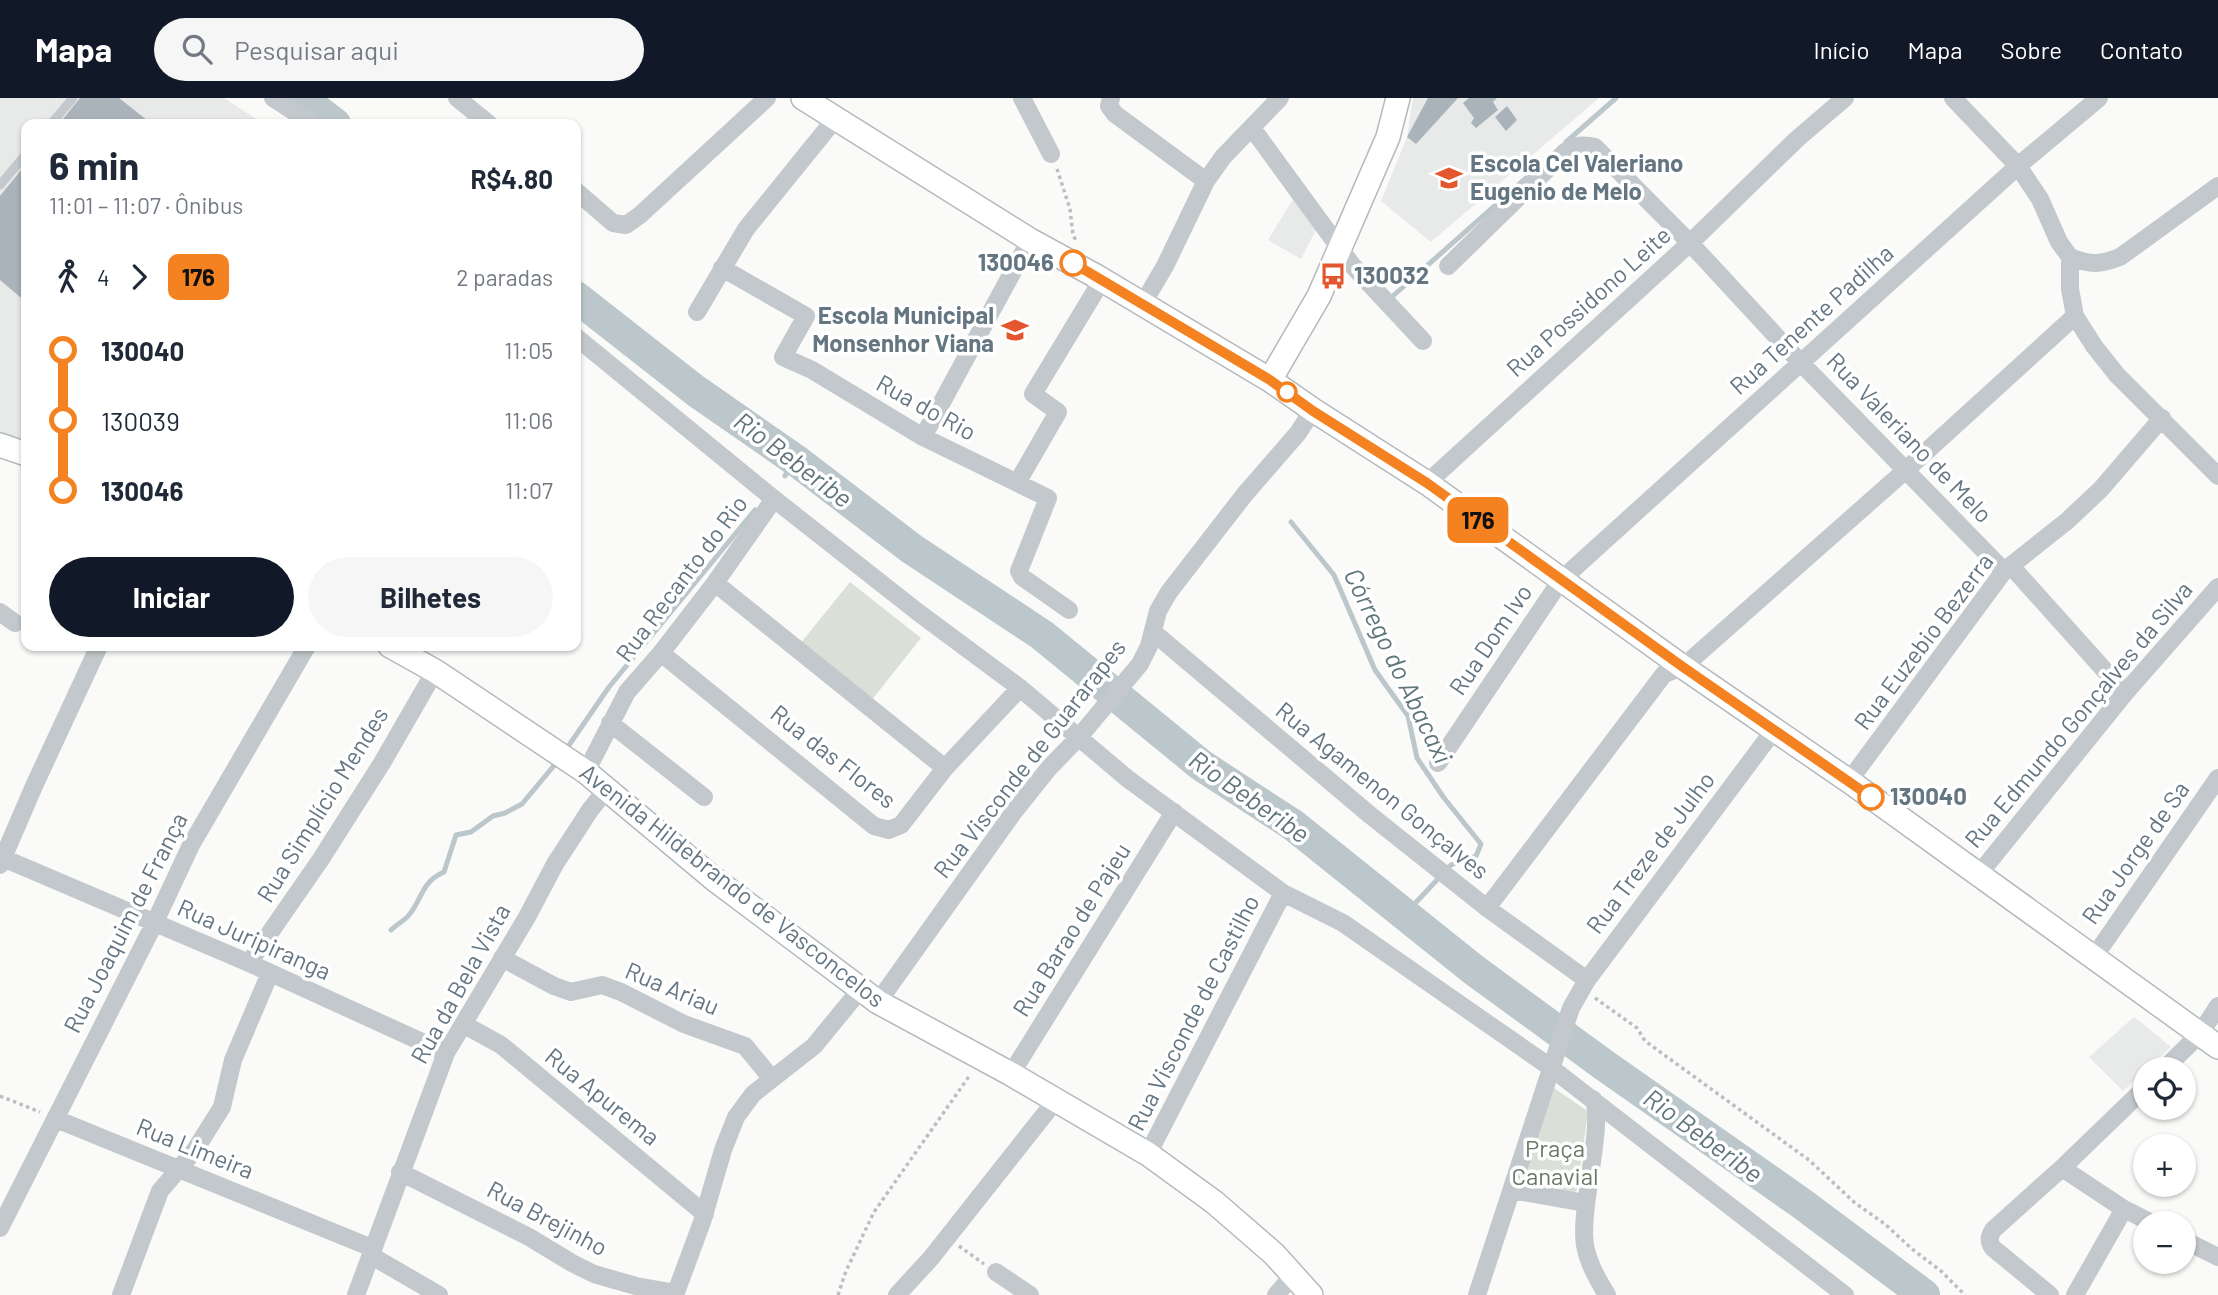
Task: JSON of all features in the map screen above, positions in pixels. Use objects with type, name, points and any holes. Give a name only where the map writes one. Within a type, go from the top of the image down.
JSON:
[{"type":"street","points":[[273,98],[305,119]]},
{"type":"street","points":[[457,98],[483,119]]},
{"type":"street","points":[[581,195],[618,225],[626,225],[767,98]]},
{"type":"street","points":[[803,98],[1030,240],[1098,277],[1270,380],[1313,411],[1427,483],[1683,667],[1849,781],[2209,1041]]},
{"type":"street","points":[[1022,98],[1051,154]]},
{"type":"street","points":[[1111,98],[1109,106],[1115,114],[1206,181]]},
{"type":"street","points":[[1142,305],[1165,267],[1206,181],[1223,156],[1280,98]]},
{"type":"street","points":[[1270,380],[1319,296],[1388,137],[1398,98]]},
{"type":"street","name":"Rua Possidono Leite","points":[[1427,483],[1690,243],[1797,139],[1845,98]]},
{"type":"street","points":[[1953,98],[2018,166],[2040,199],[2059,242],[2070,257],[2086,264],[2106,263],[2120,257],[2218,186]]},
{"type":"street","name":"Rua Tenente Padilha","points":[[1561,580],[2018,166],[2099,98]]},
{"type":"street","points":[[696,312],[746,229],[835,119]]},
{"type":"street","points":[[1252,128],[1360,274],[1423,341]]},
{"type":"street","name":"Rua Valeriano de Melo","points":[[1448,266],[1565,152],[1574,146],[1585,144],[1595,147],[1690,243],[1801,363],[2008,569],[2125,693]]},
{"type":"street","points":[[923,437],[1030,240]]},
{"type":"street","points":[[2070,257],[2070,289],[2075,316],[2117,375],[2218,476]]},
{"type":"street","name":"Rua do Rio","points":[[722,268],[806,316],[783,357],[812,370],[923,437],[1048,498],[1019,571],[1022,577],[1069,610]]},
{"type":"street","points":[[1017,483],[1058,412],[1033,394],[1098,277]]},
{"type":"street","points":[[1487,908],[1664,674],[1683,667],[2075,316]]},
{"type":"street","points":[[581,341],[774,499]]},
{"type":"street","name":"Rua Visconde de Guararapes","points":[[676,1294],[736,1117],[753,1094],[814,1046],[838,1019],[869,996],[1013,813],[1140,664],[1158,611],[1169,592],[1313,411]]},
{"type":"street","name":"Rua Euzebio Bezerra","points":[[1849,781],[2008,569],[2101,489],[2162,418]]},
{"type":"street","points":[[0,444],[21,452]]},
{"type":"street","name":"Rua Recanto do Rio","points":[[578,767],[610,723],[627,692],[715,583],[774,499],[1020,688],[1128,779],[1283,893],[1343,923],[1550,1067],[1845,1295]]},
{"type":"street","name":"Rua Dom Ivo","points":[[1438,762],[1561,580]]},
{"type":"street","points":[[715,583],[946,768]]},
{"type":"street","name":"Rua Edmundo Gonçalves da Silva","points":[[1979,874],[2125,693],[2218,587]]},
{"type":"street","points":[[0,612],[15,623]]},
{"type":"street","name":"Rua Agamenon Gonçalves","points":[[1153,632],[1434,866],[1584,984]]},
{"type":"street","points":[[1,861],[97,651]]},
{"type":"street","name":"Rua Joaquim de França","points":[[0,1228],[155,922],[191,845],[304,651]]},
{"type":"street","name":"Avenida Hildebrando de Vasconcelos","points":[[399,651],[435,671],[578,767],[714,878],[869,996],[1011,1074],[1148,1154],[1214,1202],[1294,1274],[1311,1295]]},
{"type":"street","name":"Rua das Flores","points":[[661,653],[874,826],[889,830],[901,825],[946,768],[1020,688]]},
{"type":"street","name":"Rua Simplício Mendes","points":[[248,963],[321,859],[435,671]]},
{"type":"street","points":[[610,723],[704,797]]},
{"type":"street","name":"Rua Treze de Julho","points":[[1477,1295],[1571,1008],[1584,984],[1774,730]]},
{"type":"street","name":"Rua Jorge de Sa","points":[[2094,957],[2218,778]]},
{"type":"street","name":"Rua da Bela Vista","points":[[356,1295],[446,1053],[555,864],[607,789]]},
{"type":"street","name":"Rua Barao de Pajeu","points":[[1011,1074],[1174,813]]},
{"type":"street","name":"Rua Juripiranga","points":[[1,861],[155,922],[446,1053]]},
{"type":"street","name":"Rua Visconde de Castilho","points":[[1148,1154],[1283,893]]},
{"type":"street","name":"Rua Ariau","points":[[502,958],[570,992],[602,985],[684,1024],[737,1042],[745,1046],[772,1079]]},
{"type":"street","points":[[121,1295],[160,1191],[195,1150],[222,1107],[233,1060],[270,973]]},
{"type":"street","points":[[2183,1057],[2209,1041],[2218,1006]]},
{"type":"street","name":"Rua Apurema","points":[[463,1024],[501,1045],[705,1214]]},
{"type":"street","points":[[897,1295],[931,1258],[1056,1100]]},
{"type":"street","points":[[1593,1100],[1598,1115],[1585,1203],[1585,1247],[1607,1295]]},
{"type":"street","points":[[2050,1295],[1993,1248],[1990,1236],[1993,1230],[2133,1100]]},
{"type":"street","name":"Rua Limeira","points":[[56,1119],[371,1251],[439,1295]]},
{"type":"street","points":[[2062,1168],[2133,1214]]},
{"type":"street","name":"Rua Brejinho","points":[[400,1172],[529,1237],[572,1264],[594,1274],[676,1294]]},
{"type":"street","points":[[1512,1190],[1585,1203]]},
{"type":"street","points":[[2075,1295],[2124,1209]]},
{"type":"street","points":[[2196,1246],[2218,1257]]},
{"type":"street","points":[[996,1272],[1030,1295]]},
{"type":"street","points":[[1276,1295],[1294,1274]]},
{"type":"lane","points":[[55,119],[73,98]]},
{"type":"lane","points":[[0,185],[21,160]]},
{"type":"path","points":[[1051,154],[1067,196],[1073,235],[1098,277]]},
{"type":"path","points":[[1584,984],[1636,1028],[1645,1041],[1809,1160],[1855,1203],[1885,1223],[1912,1249],[1941,1271],[1965,1295]]},
{"type":"path","points":[[838,1295],[846,1271],[874,1212],[981,1058]]},
{"type":"path","points":[[0,1096],[56,1119]]},
{"type":"path","points":[[946,1237],[996,1272]]},
{"type":"shaded area","points":[[0,98],[224,98],[256,119],[21,119],[21,444],[0,437]]},
{"type":"shaded area","name":"Escola Cel Valeriano Eugenio de Melo","points":[[1413,98],[1599,98],[1431,242],[1381,201],[1407,137]]},
{"type":"shaded area","points":[[1295,196],[1317,228],[1301,259],[1268,240]]},
{"type":"shaded area","points":[[2134,1017],[2171,1047],[2160,1057],[2133,1057],[2133,1082],[2123,1091],[2089,1057]]},
{"type":"green space","points":[[850,582],[921,638],[871,701],[800,644]]},
{"type":"green space","name":"Praça Canavial","points":[[1554,1088],[1588,1113],[1577,1190],[1574,1193],[1524,1179]]},
{"type":"building","points":[[80,98],[119,98],[146,119],[63,119]]},
{"type":"building","points":[[1428,98],[1458,98],[1416,144],[1407,137]]},
{"type":"building","points":[[1469,98],[1497,98],[1493,102],[1498,110],[1476,128],[1471,123],[1474,118],[1463,103]]},
{"type":"building","points":[[1507,106],[1517,120],[1506,131],[1495,117]]},
{"type":"building","points":[[21,170],[21,298],[0,280],[0,196]]},
{"type":"waterway","name":"Rio Beberibe","points":[[301,98],[328,119]]},
{"type":"waterway","name":"Córrego do Abacaxi","points":[[1566,142],[1616,98]]},
{"type":"waterway","name":"Córrego do Abacaxi","points":[[1394,295],[1527,177]]},
{"type":"waterway","name":"Rio Beberibe","points":[[581,301],[696,391],[798,462],[912,549],[1042,635],[1201,765],[1293,825],[1474,970],[1801,1203],[1924,1295]]},
{"type":"waterway","points":[[785,476],[794,459]]},
{"type":"waterway","points":[[565,751],[609,687],[755,510]]},
{"type":"waterway","name":"Córrego do Abacaxi","points":[[1291,522],[1334,575],[1375,670],[1408,716],[1417,758],[1444,798],[1481,844],[1476,856],[1451,865],[1406,913]]},
{"type":"waterway","points":[[391,930],[414,909],[431,881],[444,872],[456,835],[471,832],[493,816],[522,804],[557,762]]},
{"type":"bus line","name":"176","points":[[1073,263],[1270,380],[1313,411],[1427,483],[1683,667],[1871,797]]},
{"type":"place","name":"Escola Cel Valeriano Eugenio de Melo","points":[[1449,178]]},
{"type":"place","name":"130046","points":[[1073,263]]},
{"type":"place","name":"130032","points":[[1333,276]]},
{"type":"place","name":"Escola Municipal Monsenhor Viana","points":[[1015,330]]},
{"type":"place","name":"130040","points":[[1871,797]]}]
